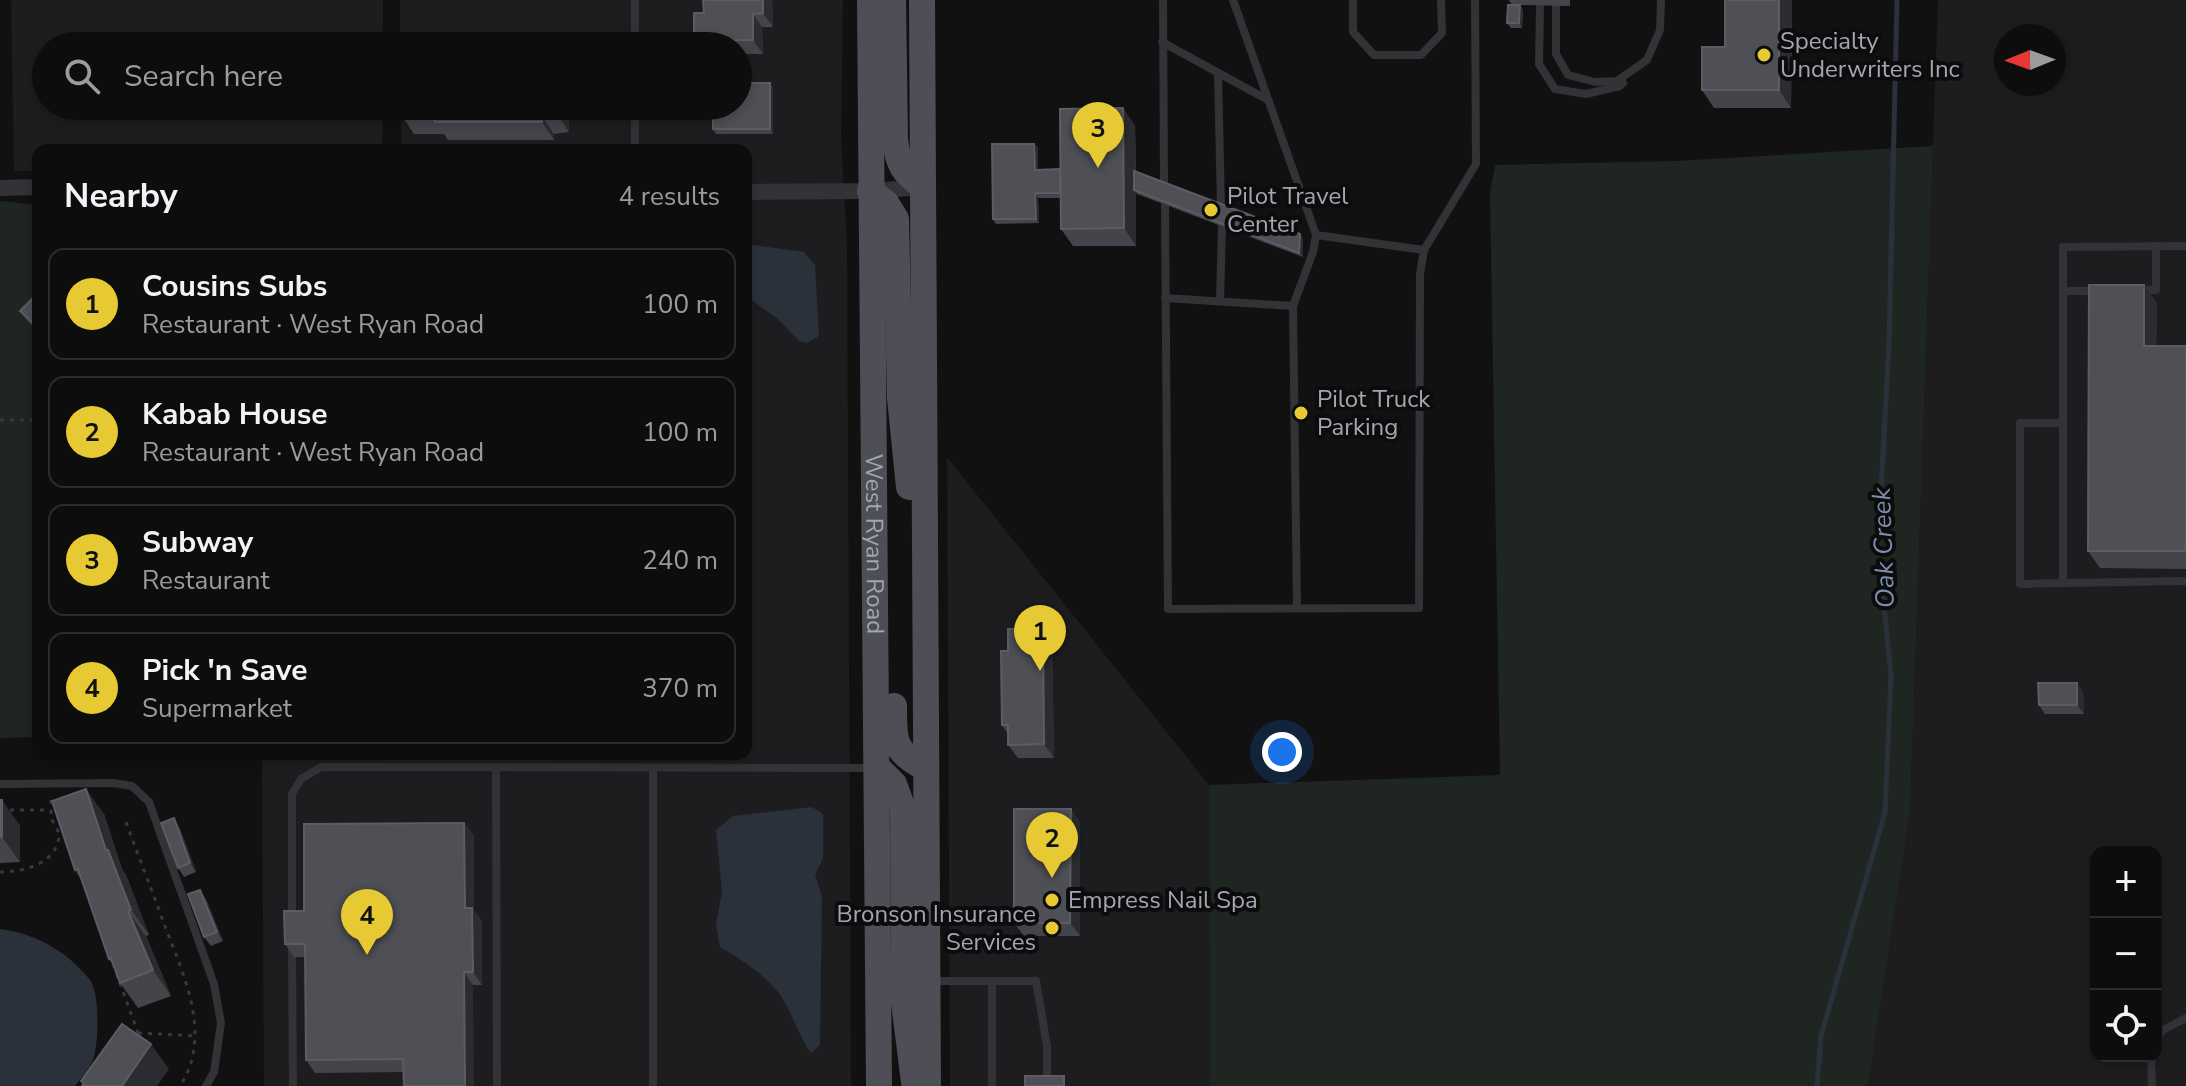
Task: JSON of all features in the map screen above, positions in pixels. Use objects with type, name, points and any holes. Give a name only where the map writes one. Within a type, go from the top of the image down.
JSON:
[{"type":"main road","name":"West Ryan Road","points":[[870,0],[875,545],[886,768],[879,1086]]},
{"type":"main road","points":[[893,0],[898,162],[907,175],[923,187]]},
{"type":"main road","name":"West Ryan Road","points":[[922,0],[924,561],[917,768],[927,981],[928,1086]]},
{"type":"main road","points":[[870,191],[886,203],[896,219],[900,398],[912,507],[924,561]]},
{"type":"main road","points":[[875,545],[886,590],[894,660],[894,737],[900,750],[917,768]]},
{"type":"main road","points":[[886,768],[903,809],[904,1002],[915,1086]]},
{"type":"main road","points":[[879,1002],[893,1086]]},
{"type":"street","points":[[0,188],[32,187]]},
{"type":"street","points":[[752,192],[870,191],[923,187]]},
{"type":"lane","points":[[635,0],[635,32]]},
{"type":"lane","points":[[1163,0],[1164,186]]},
{"type":"lane","points":[[1233,0],[1316,235],[1293,306],[1297,608]]},
{"type":"lane","points":[[1353,0],[1353,32],[1374,55],[1421,55],[1442,33],[1441,0]]},
{"type":"lane","points":[[1165,205],[1168,609],[1419,608],[1420,274],[1424,250],[1476,164],[1475,0]]},
{"type":"lane","points":[[1540,6],[1539,64],[1555,89],[1586,94],[1620,86],[1647,60],[1660,30],[1661,0]]},
{"type":"lane","points":[[1556,6],[1556,54],[1568,75],[1595,82],[1617,81],[1647,60]]},
{"type":"lane","points":[[1162,42],[1268,100]]},
{"type":"lane","points":[[1218,74],[1221,207]]},
{"type":"lane","points":[[635,120],[635,144]]},
{"type":"lane","points":[[1220,301],[1222,227]]},
{"type":"lane","points":[[1316,235],[1424,250]]},
{"type":"lane","points":[[2125,290],[2156,290],[2156,246]]},
{"type":"lane","points":[[2063,583],[2063,247],[2186,246]]},
{"type":"lane","points":[[2063,291],[2110,290]]},
{"type":"lane","points":[[1165,298],[1293,306]]},
{"type":"lane","points":[[2063,423],[2020,423],[2020,584],[2186,581]]},
{"type":"lane","points":[[292,926],[292,794],[301,779],[321,767],[886,768]]},
{"type":"lane","points":[[496,768],[497,1086]]},
{"type":"lane","points":[[653,768],[653,1086]]},
{"type":"lane","points":[[0,784],[113,783],[132,786],[149,802],[214,984],[221,1023],[214,1072],[206,1086]]},
{"type":"lane","points":[[292,942],[293,1086]]},
{"type":"lane","points":[[927,981],[1036,981],[1047,1046],[1047,1086]]},
{"type":"lane","points":[[992,982],[992,1086]]},
{"type":"lane","points":[[2162,1030],[2186,1018]]},
{"type":"lane","points":[[2151,1062],[2152,1086]]},
{"type":"path","points":[[0,420],[32,420]]},
{"type":"path","points":[[0,872],[23,872],[36,866],[57,847],[59,833],[50,810],[51,783]]},
{"type":"path","points":[[0,810],[50,810]]},
{"type":"path","points":[[126,822],[189,991],[195,1036],[193,1055],[180,1086]]},
{"type":"path","points":[[59,840],[67,841]]},
{"type":"path","points":[[111,960],[138,1033]]},
{"type":"path","points":[[138,1033],[195,1036]]},
{"type":"path","points":[[130,1046],[138,1033]]},
{"type":"shaded area","points":[[11,0],[383,0],[383,32],[32,32],[32,120],[383,120],[382,144],[32,144],[32,171],[14,171]]},
{"type":"shaded area","points":[[400,0],[843,0],[841,137],[847,248],[851,1086],[264,1086],[262,760],[752,760],[752,144],[401,144],[401,120],[752,120],[752,32],[400,32]]},
{"type":"shaded area","points":[[1938,0],[2186,0],[2186,1086],[1868,1086],[1910,812]]},
{"type":"shaded area","points":[[1933,146],[1910,812],[1868,1086],[1210,1086],[1209,785],[1500,775],[1490,193],[1495,165],[1676,161]]},
{"type":"shaded area","points":[[0,201],[32,204],[32,737],[0,738]]},
{"type":"shaded area","points":[[752,245],[804,252],[815,265],[819,336],[807,343],[799,341],[778,319],[752,300]]},
{"type":"shaded area","points":[[947,457],[1209,785],[1210,1086],[950,1086]]},
{"type":"shaded area","points":[[812,807],[823,814],[823,858],[815,875],[822,896],[820,1045],[811,1053],[779,993],[755,970],[720,947],[716,925],[722,891],[716,830],[733,816]]},
{"type":"shaded area","points":[[0,929],[26,935],[50,946],[72,961],[90,980],[97,1007],[96,1043],[93,1060],[75,1086],[0,1086]]},
{"type":"building","points":[[703,0],[763,0],[763,13],[753,14],[753,40],[752,32],[694,32],[694,13],[704,13]]},
{"type":"building","name":"Specialty Underwriters Inc","points":[[1725,0],[1779,0],[1779,90],[1702,90],[1702,47],[1725,47]]},
{"type":"building","points":[[1508,5],[1520,5],[1519,23],[1507,23]]},
{"type":"building","points":[[752,83],[770,83],[770,129],[713,129],[713,120],[752,120]]},
{"type":"building","points":[[1123,108],[1124,228],[1061,229],[1060,109]]},
{"type":"building","points":[[435,120],[542,120],[542,122]]},
{"type":"building","points":[[992,144],[1034,144],[1035,170],[1060,169],[1060,193],[1035,193],[1036,219],[993,219]]},
{"type":"building","points":[[1134,171],[1300,234],[1299,253],[1134,190]]},
{"type":"building","points":[[2089,285],[2144,285],[2144,346],[2186,346],[2186,551],[2088,551]]},
{"type":"building","points":[[32,299],[32,322],[20,311]]},
{"type":"building","points":[[1008,629],[1043,629],[1044,744],[1008,745],[1008,725],[1002,725],[1001,651],[1008,651]]},
{"type":"building","points":[[2038,683],[2077,683],[2077,705],[2039,705]]},
{"type":"building","points":[[86,789],[106,850],[131,910],[128,911],[153,970],[120,983],[78,869],[75,870],[52,801]]},
{"type":"building","points":[[2,800],[2,837],[0,837]]},
{"type":"building","points":[[1014,809],[1071,809],[1070,923],[1014,923]]},
{"type":"building","points":[[174,818],[190,863],[178,868],[161,823]]},
{"type":"building","points":[[464,823],[465,908],[472,908],[473,972],[464,972],[465,1086],[404,1086],[403,1059],[306,1060],[305,944],[285,944],[284,911],[304,911],[304,824]]},
{"type":"building","points":[[200,890],[217,932],[204,937],[188,894]]},
{"type":"building","points":[[122,1024],[151,1044],[122,1086],[82,1086],[84,1083],[81,1081]]},
{"type":"building","points":[[1025,1076],[1064,1076],[1064,1086],[1025,1086]]},
{"type":"waterway","name":"Oak Creek","points":[[1817,1086],[1821,1036],[1885,812],[1891,676],[1878,544],[1889,345],[1897,0]]},
{"type":"place","name":"Specialty Underwriters Inc","points":[[1764,55]]},
{"type":"place","name":"Subway","points":[[1098,168]]},
{"type":"place","name":"Pilot Travel Center","points":[[1211,210]]},
{"type":"place","name":"Pilot Truck Parking","points":[[1301,413]]},
{"type":"place","name":"Cousins Subs","points":[[1040,671]]},
{"type":"place","name":"Kabab House","points":[[1052,878]]},
{"type":"place","name":"Empress Nail Spa","points":[[1052,900]]},
{"type":"place","name":"Bronson Insurance Services","points":[[1052,928]]},
{"type":"place","name":"Pick 'n Save","points":[[367,955]]}]
